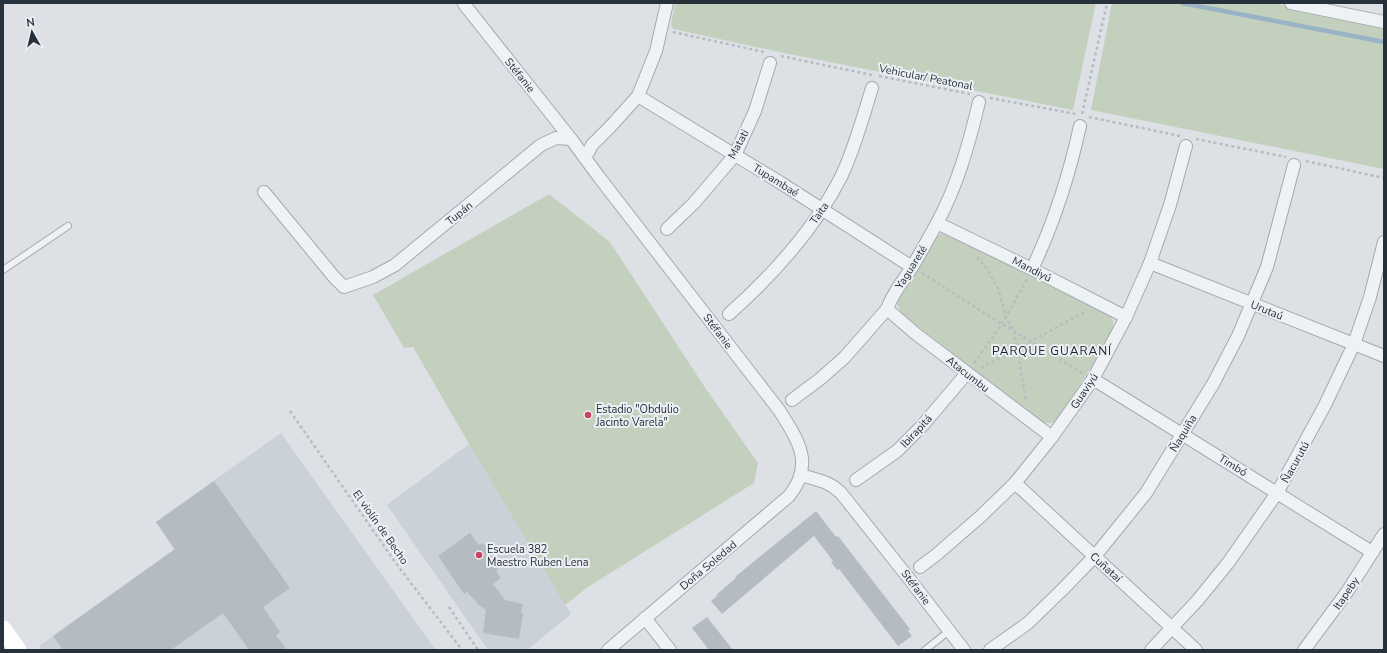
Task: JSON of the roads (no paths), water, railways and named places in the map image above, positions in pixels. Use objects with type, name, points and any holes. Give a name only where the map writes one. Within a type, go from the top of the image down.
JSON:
[{"type":"street","points":[[585,158],[592,145],[638,96],[656,51],[667,3]]},
{"type":"street","points":[[1291,3],[1384,22]]},
{"type":"street","name":"Stéfanie","points":[[464,4],[571,139],[779,410],[799,444],[803,459],[801,475],[828,483],[841,493],[908,576],[964,650]]},
{"type":"street","name":"Matati","points":[[667,229],[694,203],[735,155],[755,111],[771,57]]},
{"type":"street","name":"Taita","points":[[729,314],[771,275],[786,258],[822,209],[835,188],[849,159],[872,88]]},
{"type":"street","name":"Tupambaé","points":[[638,96],[822,209],[912,267]]},
{"type":"street","name":"Yaguareté","points":[[792,400],[820,379],[844,358],[886,309],[937,223],[955,183],[969,144],[980,98]]},
{"type":"street","points":[[1032,269],[1044,245],[1064,188],[1081,121]]},
{"type":"street","name":"Tupán","points":[[264,192],[334,277],[344,287],[373,277],[395,265],[541,145],[556,138],[571,139]]},
{"type":"street","name":"Guaviyú","points":[[920,567],[964,531],[1015,483],[1052,437],[1093,379],[1126,317],[1150,263],[1170,205],[1183,141]]},
{"type":"street","name":"Ñaquiña","points":[[990,650],[1028,623],[1062,590],[1095,556],[1146,493],[1213,384],[1238,336],[1266,267],[1294,165]]},
{"type":"street","name":"Mandiyú","points":[[937,223],[1126,317]]},
{"type":"street","name":"Ñacurutú","points":[[1152,650],[1198,601],[1228,563],[1278,493],[1325,405],[1354,344],[1370,297],[1384,242]]},
{"type":"street","name":"Urutaú","points":[[1150,263],[1384,356]]},
{"type":"street","name":"Atacumbu","points":[[886,309],[916,334],[1052,437]]},
{"type":"street","name":"Ibirapitá","points":[[856,480],[897,452],[922,426],[967,373]]},
{"type":"street","name":"Timbó","points":[[1093,379],[1372,552]]},
{"type":"street","name":"Doña Soledad","points":[[608,650],[789,496],[797,487],[801,475]]},
{"type":"street","name":"Cuñataí","points":[[1015,483],[1196,650]]},
{"type":"street","name":"Itapeby","points":[[1304,650],[1347,592],[1384,534]]},
{"type":"street","points":[[645,618],[670,650]]},
{"type":"street","points":[[3,629],[18,650]]},
{"type":"lane","points":[[3,270],[68,226]]},
{"type":"lane","points":[[925,650],[950,631]]},
{"type":"waterway","points":[[1182,3],[1384,42]]},
{"type":"place","name":"Estadio \"Obdulio Jacinto Varela\"","points":[[588,415]]},
{"type":"place","name":"Escuela 382 Maestro Ruben Lena","points":[[479,555]]},
{"type":"district","name":"PARQUE GUARANÍ","points":[[1052,351]]}]
